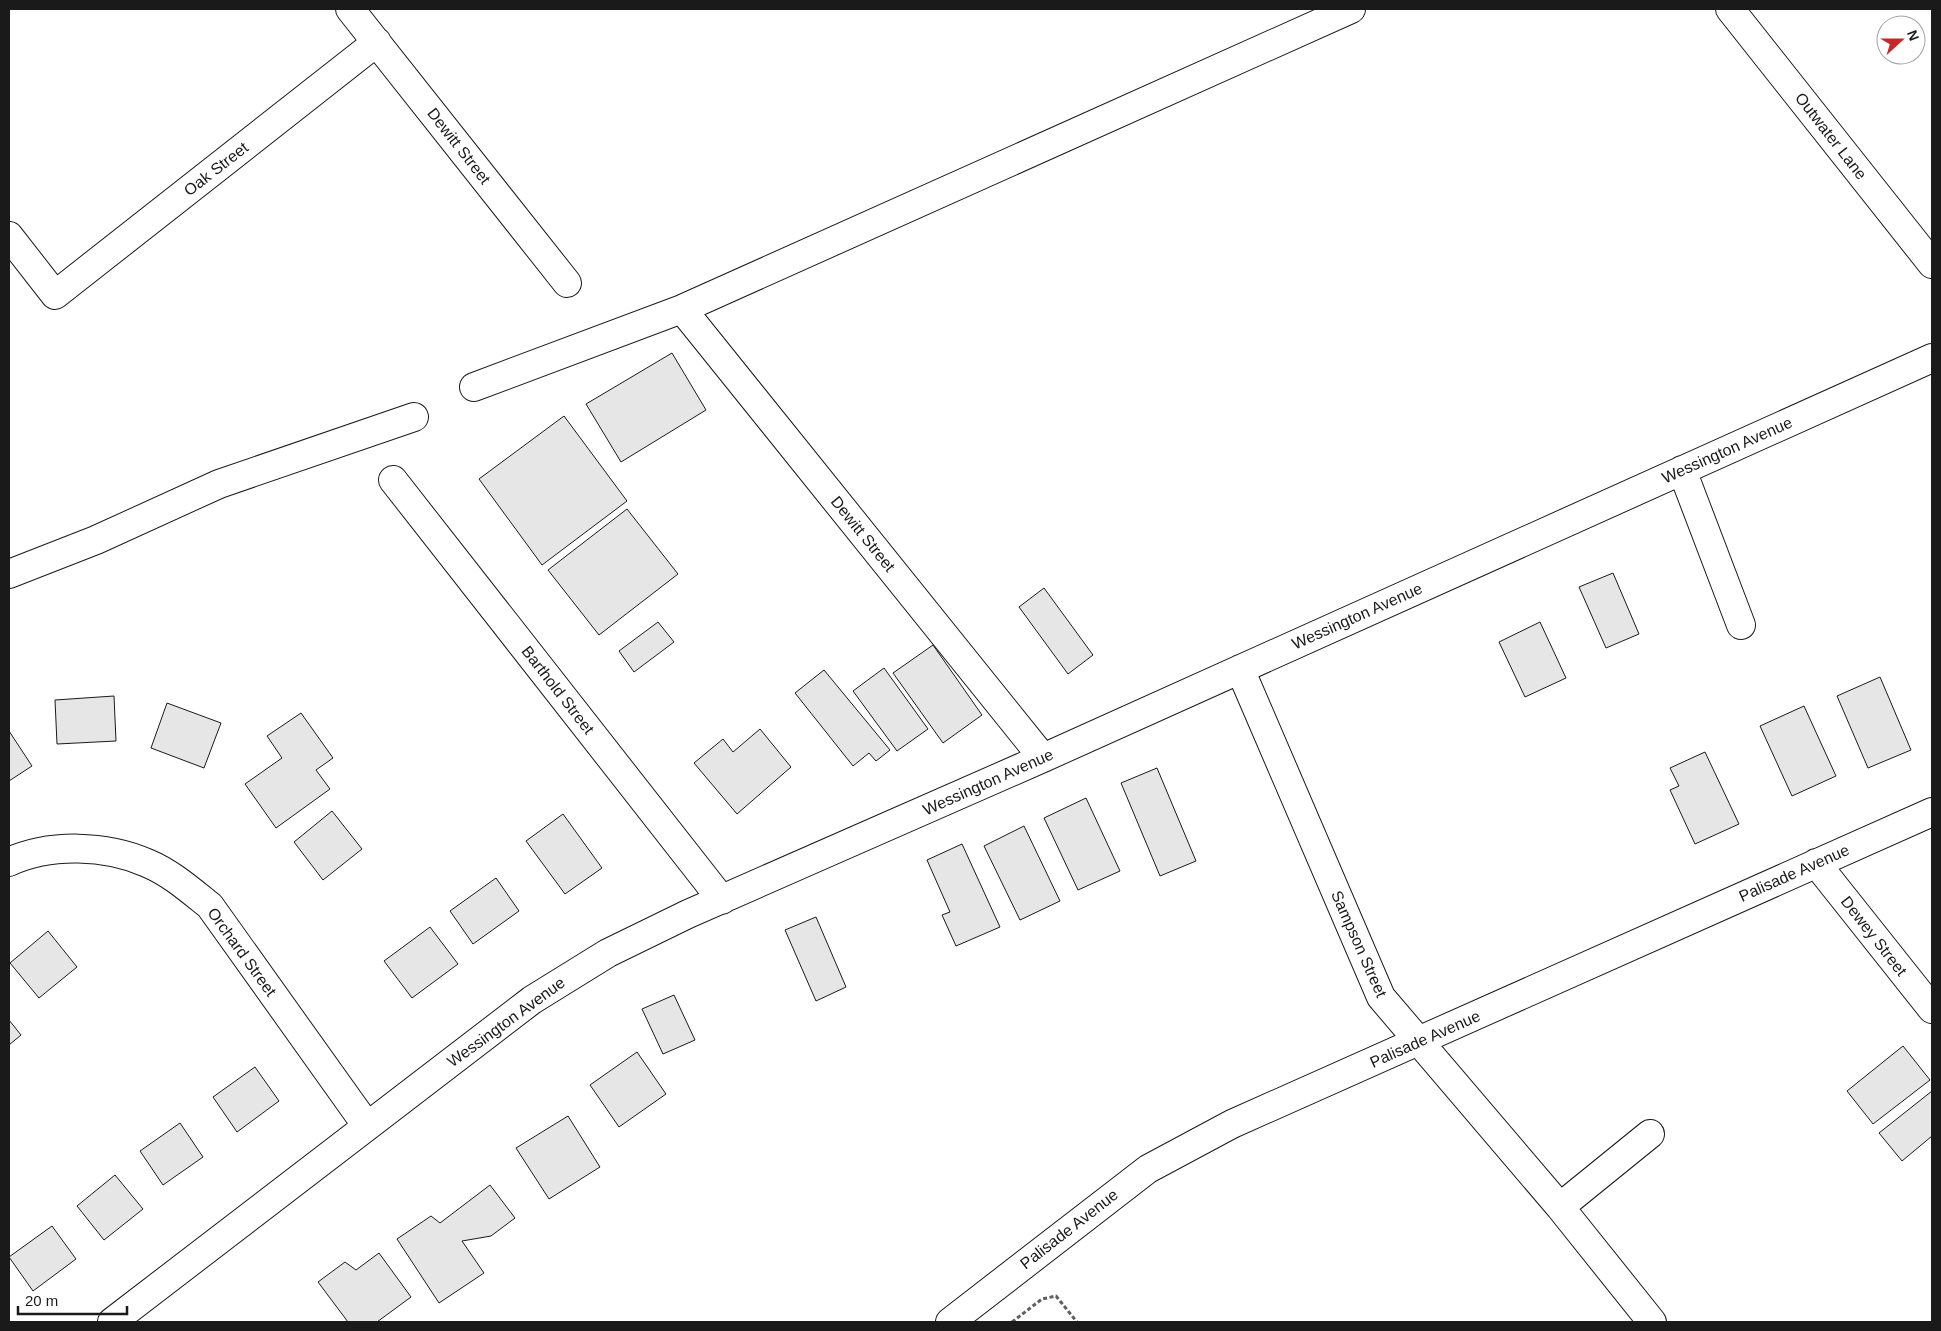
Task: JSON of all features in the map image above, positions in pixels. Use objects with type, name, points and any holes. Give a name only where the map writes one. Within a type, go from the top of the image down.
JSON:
[{"type":"street","name":"Dewitt Street","points":[[350,9],[567,283]]},
{"type":"street","points":[[474,386],[682,309],[1351,9]]},
{"type":"street","name":"Outwater Lane","points":[[1731,9],[1932,264]]},
{"type":"street","name":"Oak Street","points":[[9,236],[55,295],[377,42]]},
{"type":"street","name":"Dewitt Street","points":[[682,309],[1043,758]]},
{"type":"street","name":"Wessington Avenue","points":[[112,1322],[532,1000],[608,953],[688,914],[1043,758],[1932,358]]},
{"type":"street","points":[[9,574],[96,540],[219,484],[414,417]]},
{"type":"street","points":[[1682,470],[1741,625]]},
{"type":"street","name":"Barthold Street","points":[[393,480],[722,900]]},
{"type":"street","name":"Sampson Street","points":[[1240,669],[1380,997],[1560,1207],[1652,1322]]},
{"type":"street","name":"Palisade Avenue","points":[[950,1322],[1148,1169],[1232,1124],[1418,1043],[1932,812]]},
{"type":"street","name":"Orchard Street","points":[[9,862],[58,849],[103,850],[146,863],[180,881],[210,906],[367,1126]]},
{"type":"street","name":"Dewey Street","points":[[1816,863],[1932,1009]]},
{"type":"street","points":[[1560,1207],[1650,1134]]},
{"type":"path","points":[[1012,1322],[1042,1299],[1056,1296],[1077,1322]]},
{"type":"building","points":[[672,353],[706,410],[621,462],[586,404]]},
{"type":"building","points":[[564,416],[627,501],[542,565],[479,479]]},
{"type":"building","points":[[627,509],[678,574],[599,635],[548,570]]},
{"type":"building","points":[[1613,573],[1639,634],[1606,648],[1579,587]]},
{"type":"building","points":[[1044,588],[1093,655],[1068,674],[1019,607]]},
{"type":"building","points":[[658,622],[674,642],[634,672],[619,651]]},
{"type":"building","points":[[1540,622],[1566,678],[1525,697],[1499,642]]},
{"type":"building","points":[[933,645],[982,715],[943,743],[893,673]]},
{"type":"building","points":[[884,668],[928,729],[897,751],[853,691]]},
{"type":"building","points":[[824,670],[890,750],[876,761],[869,753],[853,766],[795,693]]},
{"type":"building","points":[[1880,677],[1911,750],[1868,768],[1837,696]]},
{"type":"building","points":[[114,696],[116,741],[57,744],[55,700]]},
{"type":"building","points":[[167,703],[221,723],[204,768],[151,748]]},
{"type":"building","points":[[1804,706],[1836,776],[1792,796],[1760,726]]},
{"type":"building","points":[[301,713],[333,758],[316,770],[330,789],[276,828],[245,784],[282,758],[267,736]]},
{"type":"building","points":[[760,729],[791,767],[737,814],[694,763],[723,739],[733,752]]},
{"type":"building","points":[[9,731],[32,766],[9,781]]},
{"type":"building","points":[[1705,752],[1739,824],[1695,844],[1670,790],[1679,786],[1670,768]]},
{"type":"building","points":[[1157,768],[1196,861],[1160,876],[1121,783]]},
{"type":"building","points":[[1086,798],[1120,871],[1078,890],[1044,818]]},
{"type":"building","points":[[332,811],[362,849],[323,880],[294,842]]},
{"type":"building","points":[[563,814],[602,868],[565,894],[526,841]]},
{"type":"building","points":[[1024,826],[1060,901],[1020,920],[984,846]]},
{"type":"building","points":[[962,844],[1000,927],[956,946],[942,915],[950,912],[927,860]]},
{"type":"building","points":[[496,878],[519,911],[473,944],[450,911]]},
{"type":"building","points":[[816,917],[846,987],[816,1001],[785,930]]},
{"type":"building","points":[[430,927],[458,964],[412,998],[384,961]]},
{"type":"building","points":[[48,931],[77,967],[39,998],[10,963]]},
{"type":"building","points":[[674,995],[695,1040],[663,1054],[642,1009]]},
{"type":"building","points":[[9,1020],[21,1035],[9,1045]]},
{"type":"building","points":[[1903,1046],[1930,1080],[1873,1124],[1847,1091]]},
{"type":"building","points":[[637,1052],[666,1094],[619,1127],[590,1085]]},
{"type":"building","points":[[255,1067],[279,1101],[237,1132],[213,1097]]},
{"type":"building","points":[[1932,1091],[1932,1136],[1902,1161],[1879,1133]]},
{"type":"building","points":[[568,1116],[600,1167],[549,1199],[516,1148]]},
{"type":"building","points":[[180,1123],[203,1157],[163,1185],[140,1151]]},
{"type":"building","points":[[115,1175],[143,1209],[104,1240],[77,1206]]},
{"type":"building","points":[[490,1185],[515,1218],[491,1236],[462,1241],[484,1273],[439,1303],[397,1239],[431,1216],[440,1223]]},
{"type":"building","points":[[52,1226],[76,1259],[33,1291],[9,1257]]},
{"type":"building","points":[[379,1253],[411,1297],[377,1322],[348,1322],[318,1282],[345,1262],[356,1270]]}]
